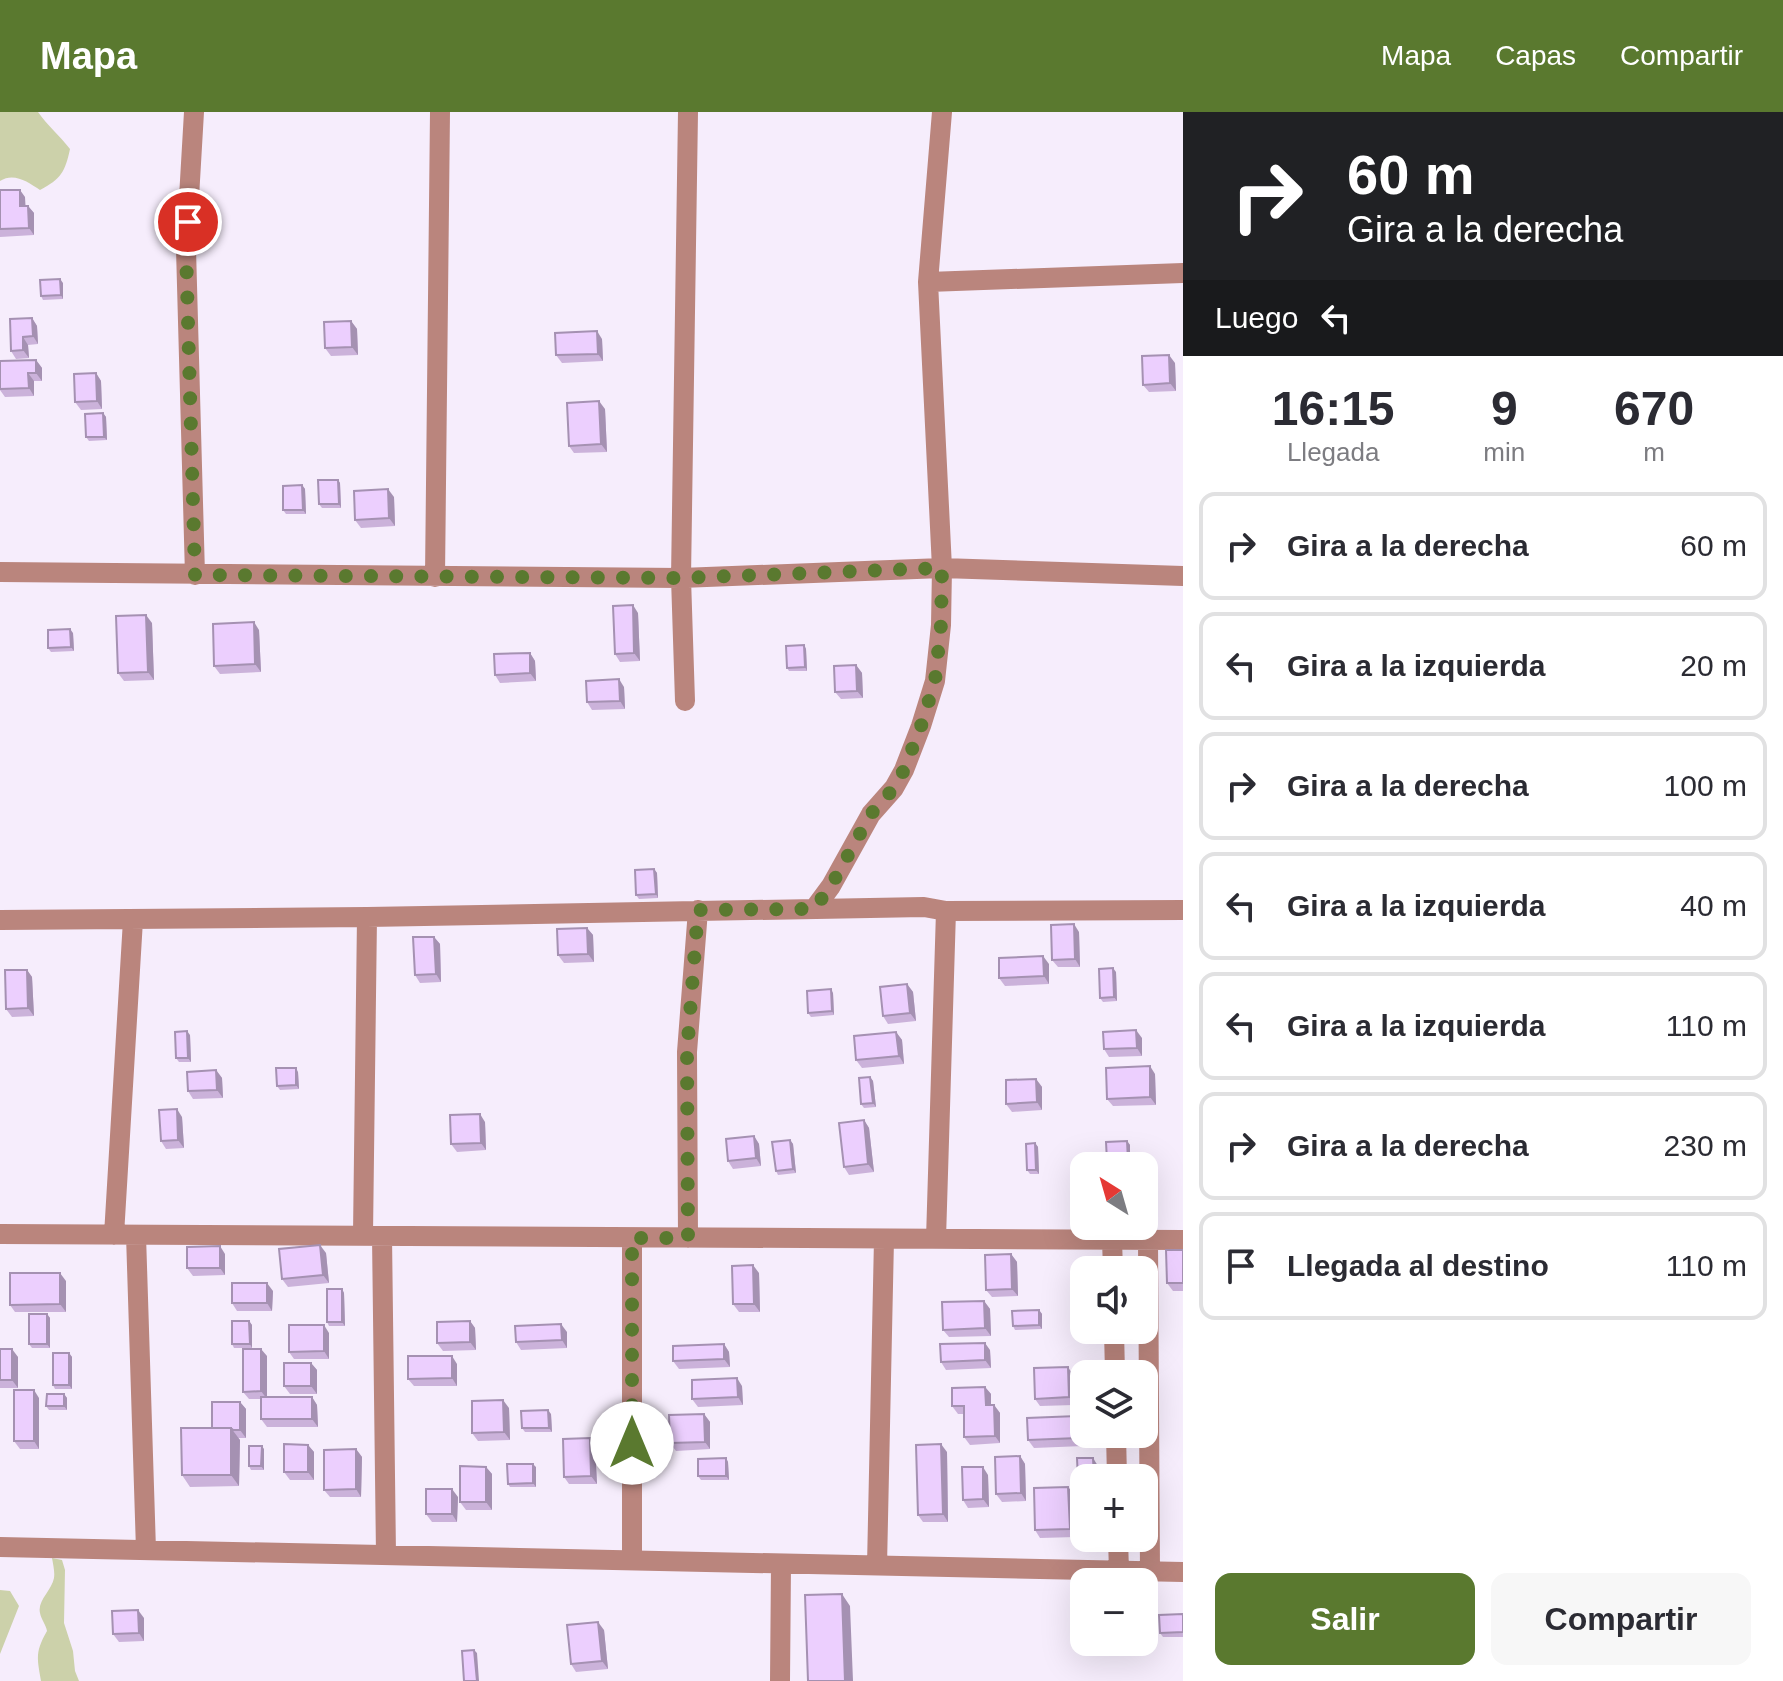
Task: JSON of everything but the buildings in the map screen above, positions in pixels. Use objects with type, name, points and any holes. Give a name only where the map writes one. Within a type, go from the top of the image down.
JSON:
[{"type":"street","points":[[194,112],[186,249],[195,575]]},
{"type":"street","points":[[435,577],[440,112]]},
{"type":"street","points":[[685,701],[681,578],[688,112]]},
{"type":"street","points":[[814,909],[831,886],[871,814],[894,788],[904,770],[935,681],[941,625],[942,568],[928,282],[942,112]]},
{"type":"street","points":[[928,282],[1183,273]]},
{"type":"street","points":[[0,572],[681,578],[942,568],[1183,576]]},
{"type":"street","points":[[0,920],[924,907],[946,911],[1183,910]]},
{"type":"street","points":[[688,1238],[687,1052],[698,910]]},
{"type":"street","points":[[936,1239],[946,911]]},
{"type":"street","points":[[367,917],[372,1236],[386,1555]]},
{"type":"street","points":[[114,1235],[133,920]]},
{"type":"street","points":[[0,1234],[1070,1240]]},
{"type":"street","points":[[136,1235],[146,1550]]},
{"type":"street","points":[[632,1238],[632,1561]]},
{"type":"street","points":[[877,1566],[884,1239]]},
{"type":"street","points":[[1112,1240],[1113,1256]]},
{"type":"street","points":[[1148,1240],[1150,1568]]},
{"type":"street","points":[[1158,1240],[1183,1240]]},
{"type":"street","points":[[0,1547],[1070,1571]]},
{"type":"street","points":[[780,1681],[781,1564]]},
{"type":"street","points":[[1158,1572],[1183,1572]]},
{"type":"green space","points":[[0,112],[38,112],[70,149],[64,169],[53,182],[40,190],[16,178],[0,181]]},
{"type":"green space","points":[[52,1558],[62,1560],[65,1570],[64,1623],[79,1681],[41,1681],[38,1655],[47,1631],[40,1609],[54,1578]]},
{"type":"green space","points":[[0,1590],[10,1591],[19,1606],[0,1654]]},
{"type":"route","points":[[188,222],[186,249],[195,575],[681,578],[942,568],[941,625],[935,681],[921,726],[894,788],[871,814],[831,886],[814,909],[698,910],[687,1052],[688,1238],[632,1238],[632,1443]]}]
